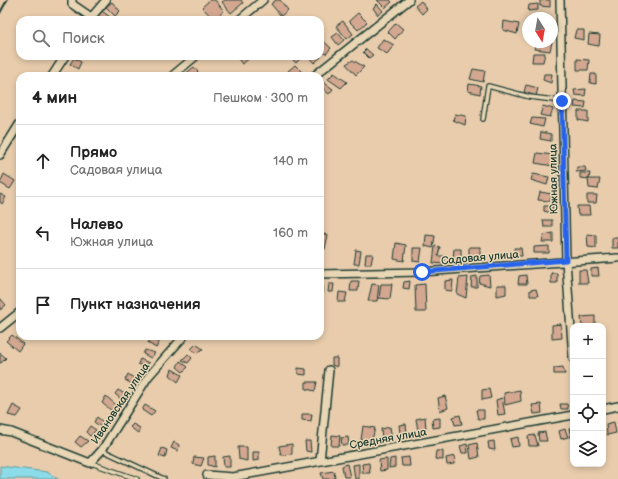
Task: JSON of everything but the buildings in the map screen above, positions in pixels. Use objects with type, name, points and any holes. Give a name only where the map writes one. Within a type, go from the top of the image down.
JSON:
[{"type":"street","points":[[72,0],[72,4],[86,16]]},
{"type":"street","points":[[93,16],[106,0]]},
{"type":"street","points":[[244,16],[263,0]]},
{"type":"street","points":[[319,72],[409,0]]},
{"type":"street","name":"Южная улица","points":[[560,0],[566,260],[570,323]]},
{"type":"street","points":[[55,72],[62,60]]},
{"type":"street","points":[[177,72],[191,60]]},
{"type":"street","points":[[0,155],[16,133]]},
{"type":"street","name":"Садовая улица","points":[[324,274],[422,272],[566,260],[618,258]]},
{"type":"street","points":[[0,328],[16,315]]},
{"type":"street","name":"Ивановская улица","points":[[90,463],[102,450],[148,377],[180,340]]},
{"type":"street","points":[[320,462],[328,370]]},
{"type":"street","points":[[606,408],[618,406]]},
{"type":"street","name":"Средняя улица","points":[[206,477],[233,477],[570,416]]},
{"type":"street","points":[[0,430],[11,432],[90,463]]},
{"type":"lane","points":[[482,119],[488,86],[530,97],[562,101]]},
{"type":"lane","points":[[102,450],[164,479]]},
{"type":"lane","points":[[90,463],[137,479]]},
{"type":"water","points":[[0,466],[47,472],[58,479],[0,479]]},
{"type":"railway","points":[[0,13],[7,0]]},
{"type":"route","points":[[422,272],[566,260],[562,101]]}]
